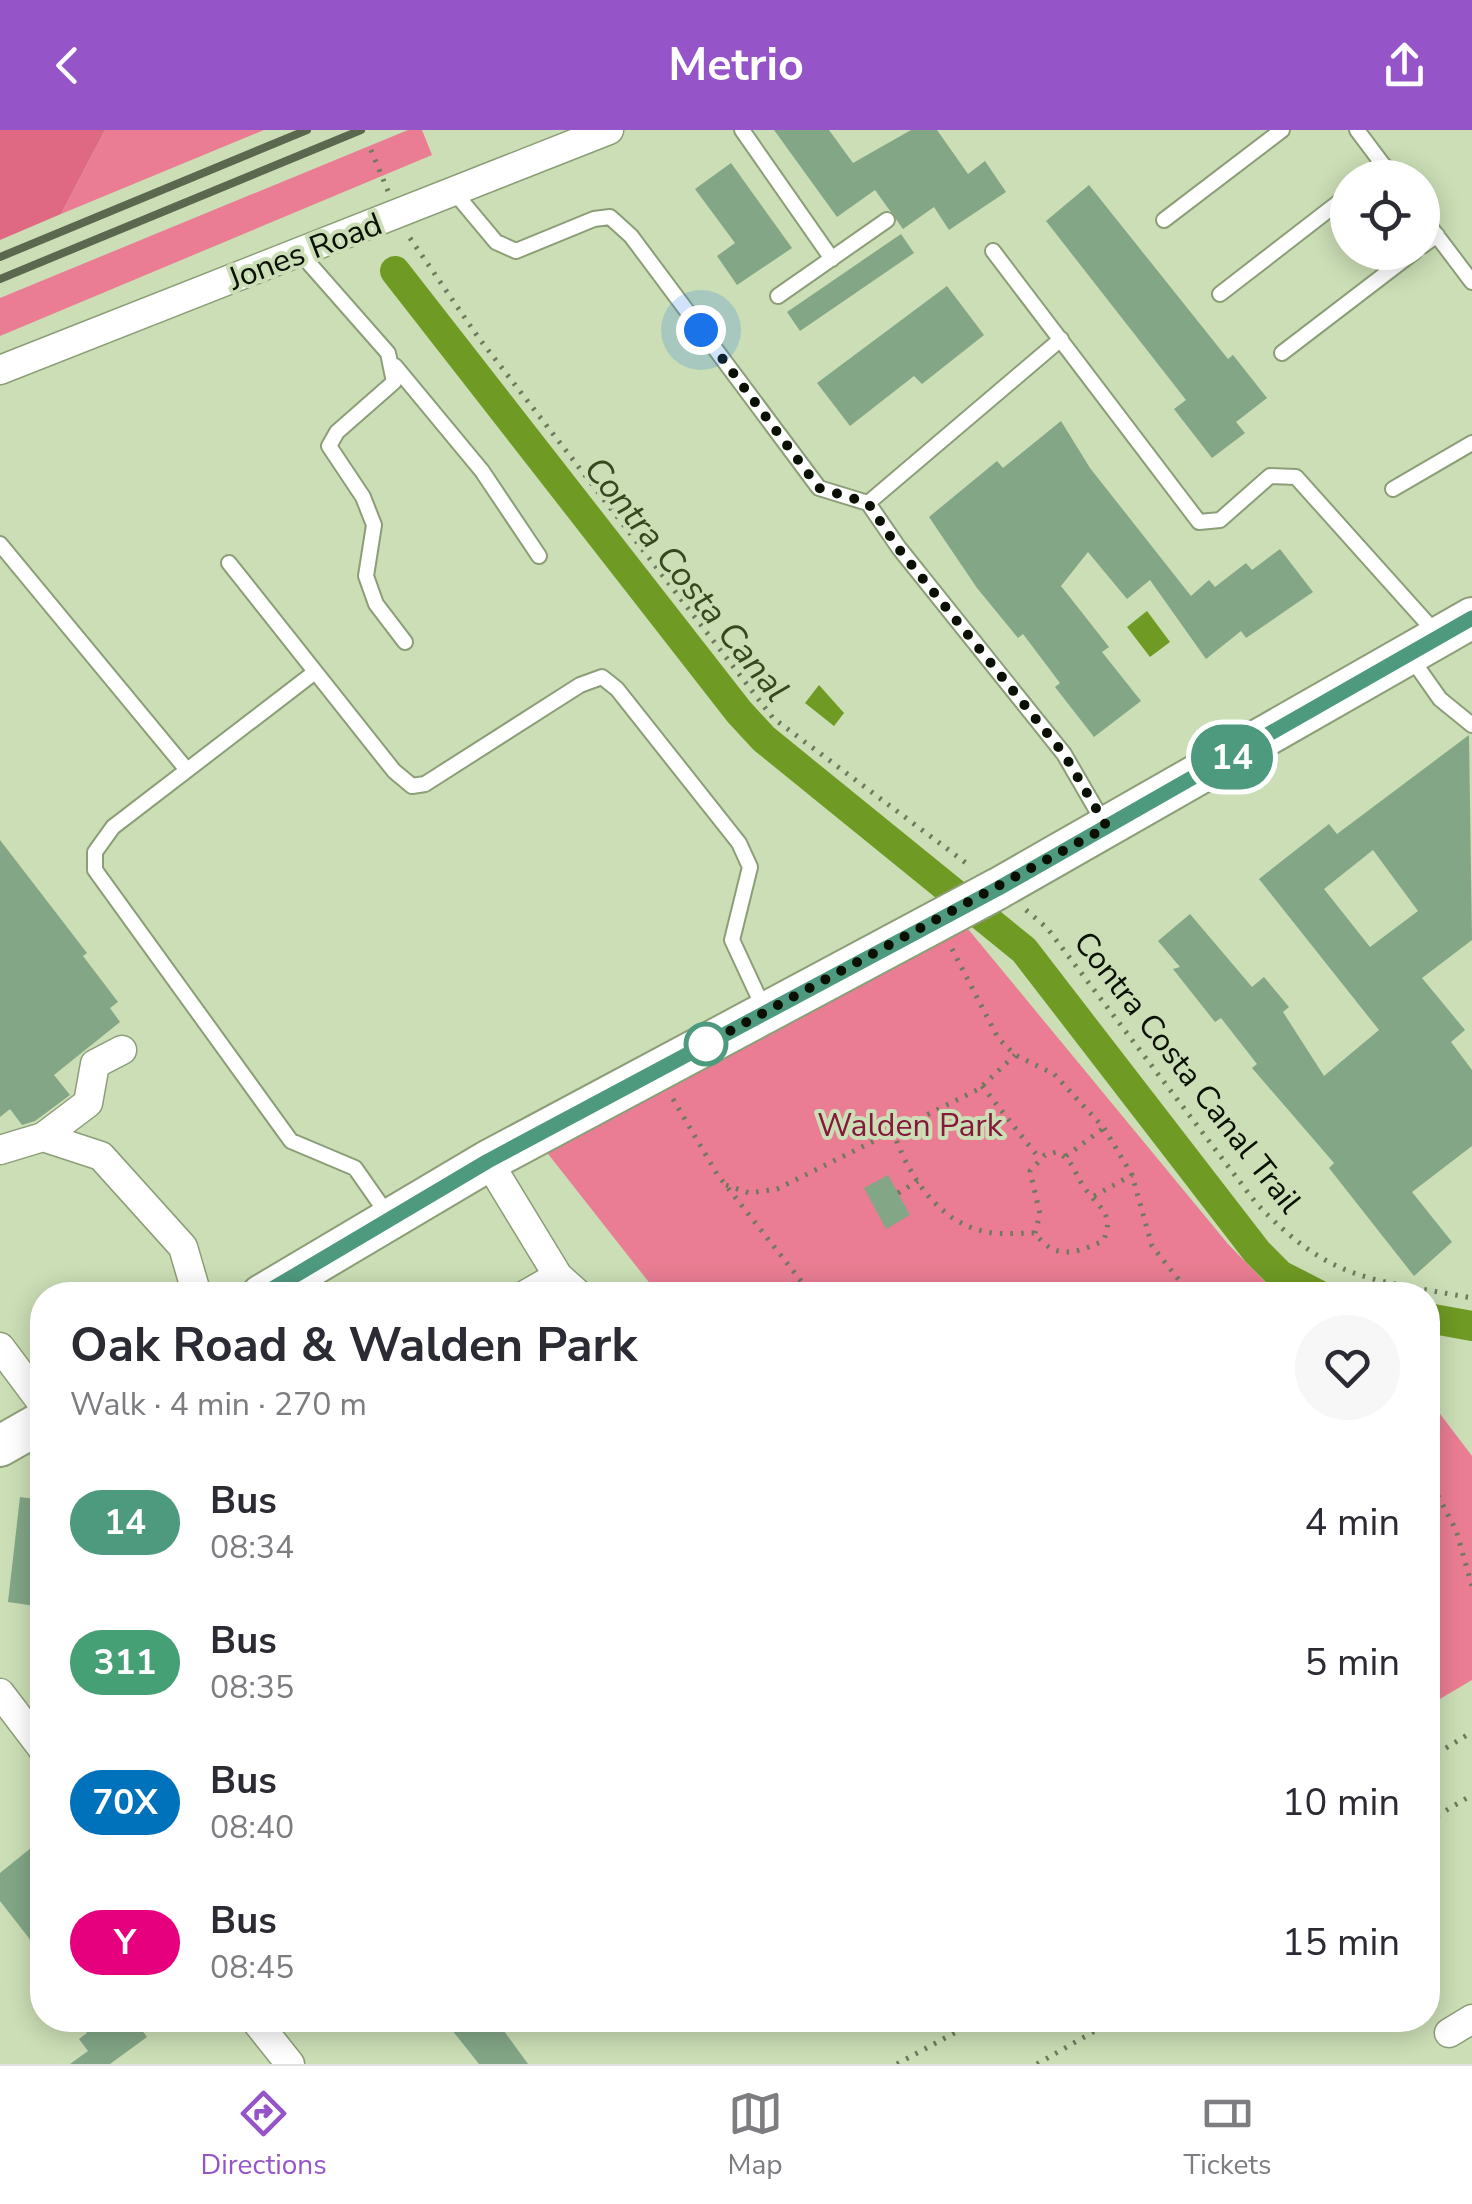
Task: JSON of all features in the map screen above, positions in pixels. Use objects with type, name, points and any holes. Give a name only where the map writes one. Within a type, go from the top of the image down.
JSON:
[{"type":"main road","points":[[284,1282],[488,1161],[991,892],[1440,636]]},
{"type":"main road","points":[[0,1446],[30,1429]]},
{"type":"street","name":"Jones Road","points":[[0,370],[609,130]]},
{"type":"street","points":[[0,1150],[43,1138],[88,1103],[95,1064],[122,1050]]},
{"type":"street","points":[[43,1138],[101,1156],[183,1246],[193,1282]]},
{"type":"street","points":[[488,1161],[565,1282]]},
{"type":"street","points":[[0,1347],[30,1387]]},
{"type":"street","points":[[0,1693],[30,1732]]},
{"type":"street","points":[[265,2032],[290,2064]]},
{"type":"lane","points":[[742,130],[832,259]]},
{"type":"lane","points":[[1164,220],[1282,130]]},
{"type":"lane","points":[[1357,130],[1380,160]]},
{"type":"lane","points":[[456,193],[496,242],[516,252],[594,218],[610,217],[631,236],[819,488],[868,503],[898,548],[1064,754],[1107,827]]},
{"type":"lane","points":[[1220,294],[1330,209]]},
{"type":"lane","points":[[778,296],[888,220]]},
{"type":"lane","points":[[1440,239],[1472,282]]},
{"type":"lane","points":[[993,251],[1199,522],[1220,520],[1270,476],[1296,476],[1440,636],[1440,699],[1472,725]]},
{"type":"lane","points":[[300,253],[388,352],[394,366],[482,470],[539,556]]},
{"type":"lane","points":[[1282,354],[1391,270]]},
{"type":"lane","points":[[868,503],[1061,339]]},
{"type":"lane","points":[[394,366],[394,382],[337,432],[329,446],[363,497],[374,524],[366,576],[376,604],[404,642]]},
{"type":"lane","points":[[1393,489],[1472,443]]},
{"type":"lane","points":[[0,544],[187,770]]},
{"type":"lane","points":[[229,562],[394,772],[412,786],[424,784],[580,686],[602,677],[617,688],[745,855],[750,867],[748,884],[732,940],[766,1012]]},
{"type":"lane","points":[[315,672],[113,827],[94,852],[94,870],[292,1141],[355,1168],[391,1218]]},
{"type":"path","points":[[370,150],[389,194]]},
{"type":"path","points":[[407,231],[478,337],[773,718],[957,855]]},
{"type":"path","points":[[946,916],[998,1038],[1015,1055],[1054,1074],[1104,1128],[1132,1174],[1152,1246],[1180,1282]]},
{"type":"path","name":"Contra Costa Canal Trail","points":[[1040,923],[1256,1203],[1292,1241],[1353,1276],[1385,1282]]},
{"type":"path","points":[[726,1185],[749,1192],[777,1189],[982,1086],[1015,1055]]},
{"type":"path","points":[[653,1072],[696,1132],[726,1185],[802,1282]]},
{"type":"path","points":[[982,1086],[1040,1159]]},
{"type":"path","points":[[1066,1156],[1104,1128]]},
{"type":"path","points":[[893,1132],[928,1198],[964,1224],[988,1232],[1035,1233],[1052,1250],[1065,1254],[1103,1241],[1110,1227],[1107,1214],[1066,1156],[1056,1152],[1040,1159],[1030,1170],[1040,1214],[1035,1233]]},
{"type":"path","points":[[1094,1196],[1132,1174]]},
{"type":"path","points":[[898,1193],[918,1181]]},
{"type":"path","name":"Contra Costa Canal Trail","points":[[1440,1292],[1472,1298]]},
{"type":"path","points":[[1440,1499],[1456,1530],[1472,1586]]},
{"type":"path","points":[[1440,1752],[1472,1732]]},
{"type":"path","points":[[1440,1814],[1472,1795]]},
{"type":"path","points":[[897,2064],[956,2032]]},
{"type":"path","points":[[1037,2064],[1093,2032]]},
{"type":"green space","points":[[105,130],[264,130],[61,214]]},
{"type":"green space","points":[[408,130],[422,130],[432,155],[0,336],[0,298]]},
{"type":"green space","name":"Walden Park","points":[[954,912],[1228,1244],[1265,1282],[649,1282],[534,1136]]},
{"type":"green space","points":[[1440,1414],[1472,1456],[1472,1680],[1440,1699]]},
{"type":"shaded area","points":[[0,130],[105,130],[61,214],[0,240]]},
{"type":"shaded area","points":[[1147,611],[1170,642],[1150,657],[1127,627]]},
{"type":"shaded area","points":[[819,685],[844,713],[834,726],[805,703]]},
{"type":"building","points":[[774,130],[829,130],[853,163],[911,130],[937,130],[968,174],[985,161],[1006,192],[949,230],[934,207],[903,229],[875,190],[837,217]]},
{"type":"building","points":[[731,163],[792,248],[737,285],[717,256],[735,243],[695,189]]},
{"type":"building","points":[[1089,185],[1228,359],[1233,355],[1267,398],[1236,422],[1245,433],[1212,458],[1174,409],[1186,400],[1046,221]]},
{"type":"building","points":[[901,234],[914,253],[800,331],[787,312]]},
{"type":"building","points":[[947,286],[984,335],[922,384],[914,376],[850,426],[817,383]]},
{"type":"building","points":[[1061,421],[1090,468],[1191,596],[1209,580],[1215,587],[1246,563],[1252,570],[1280,549],[1313,592],[1246,638],[1241,631],[1206,659],[1150,580],[1127,599],[1088,552],[1061,586],[1109,647],[1102,652],[1141,701],[1094,737],[1055,687],[1060,683],[1023,634],[1018,638],[977,588],[929,517],[997,461],[1003,468]]},
{"type":"building","points":[[1469,735],[1472,940],[1422,978],[1465,1030],[1451,1042],[1472,1070],[1472,1146],[1412,1192],[1452,1242],[1414,1276],[1329,1168],[1334,1163],[1252,1068],[1257,1064],[1221,1018],[1215,1022],[1173,969],[1180,967],[1158,941],[1190,914],[1252,987],[1264,977],[1289,1007],[1283,1012],[1324,1076],[1379,1030],[1259,879],[1329,824],[1337,834]],"holes":[[[1373,850],[1418,911],[1370,947],[1324,889]]]},
{"type":"building","points":[[0,840],[87,953],[83,956],[118,1002],[110,1008],[120,1022],[54,1075],[70,1095],[35,1121],[22,1125],[10,1109],[0,1117]]},
{"type":"building","points":[[888,1175],[910,1215],[886,1229],[864,1188]]},
{"type":"building","points":[[20,1497],[30,1498],[30,1605],[8,1602]]},
{"type":"building","points":[[30,1849],[30,1940],[0,1901],[0,1873]]},
{"type":"building","points":[[143,2032],[147,2037],[110,2064],[70,2064],[88,2051],[79,2039],[87,2033]]},
{"type":"building","points":[[454,2032],[505,2032],[528,2064],[479,2064]]},
{"type":"waterway","name":"Contra Costa Canal","points":[[395,271],[739,712],[764,739],[1024,950],[1257,1252],[1280,1275],[1294,1282]]},
{"type":"waterway","name":"Contra Costa Canal","points":[[1440,1320],[1472,1326]]},
{"type":"railway","points":[[0,257],[307,130]]},
{"type":"railway","points":[[0,279],[361,130]]},
{"type":"bus line","name":"14","points":[[284,1282],[488,1161],[999,888],[1472,618]]},
{"type":"route","points":[[701,330],[819,488],[868,503],[898,548],[1064,754],[1107,827],[706,1044]]}]
